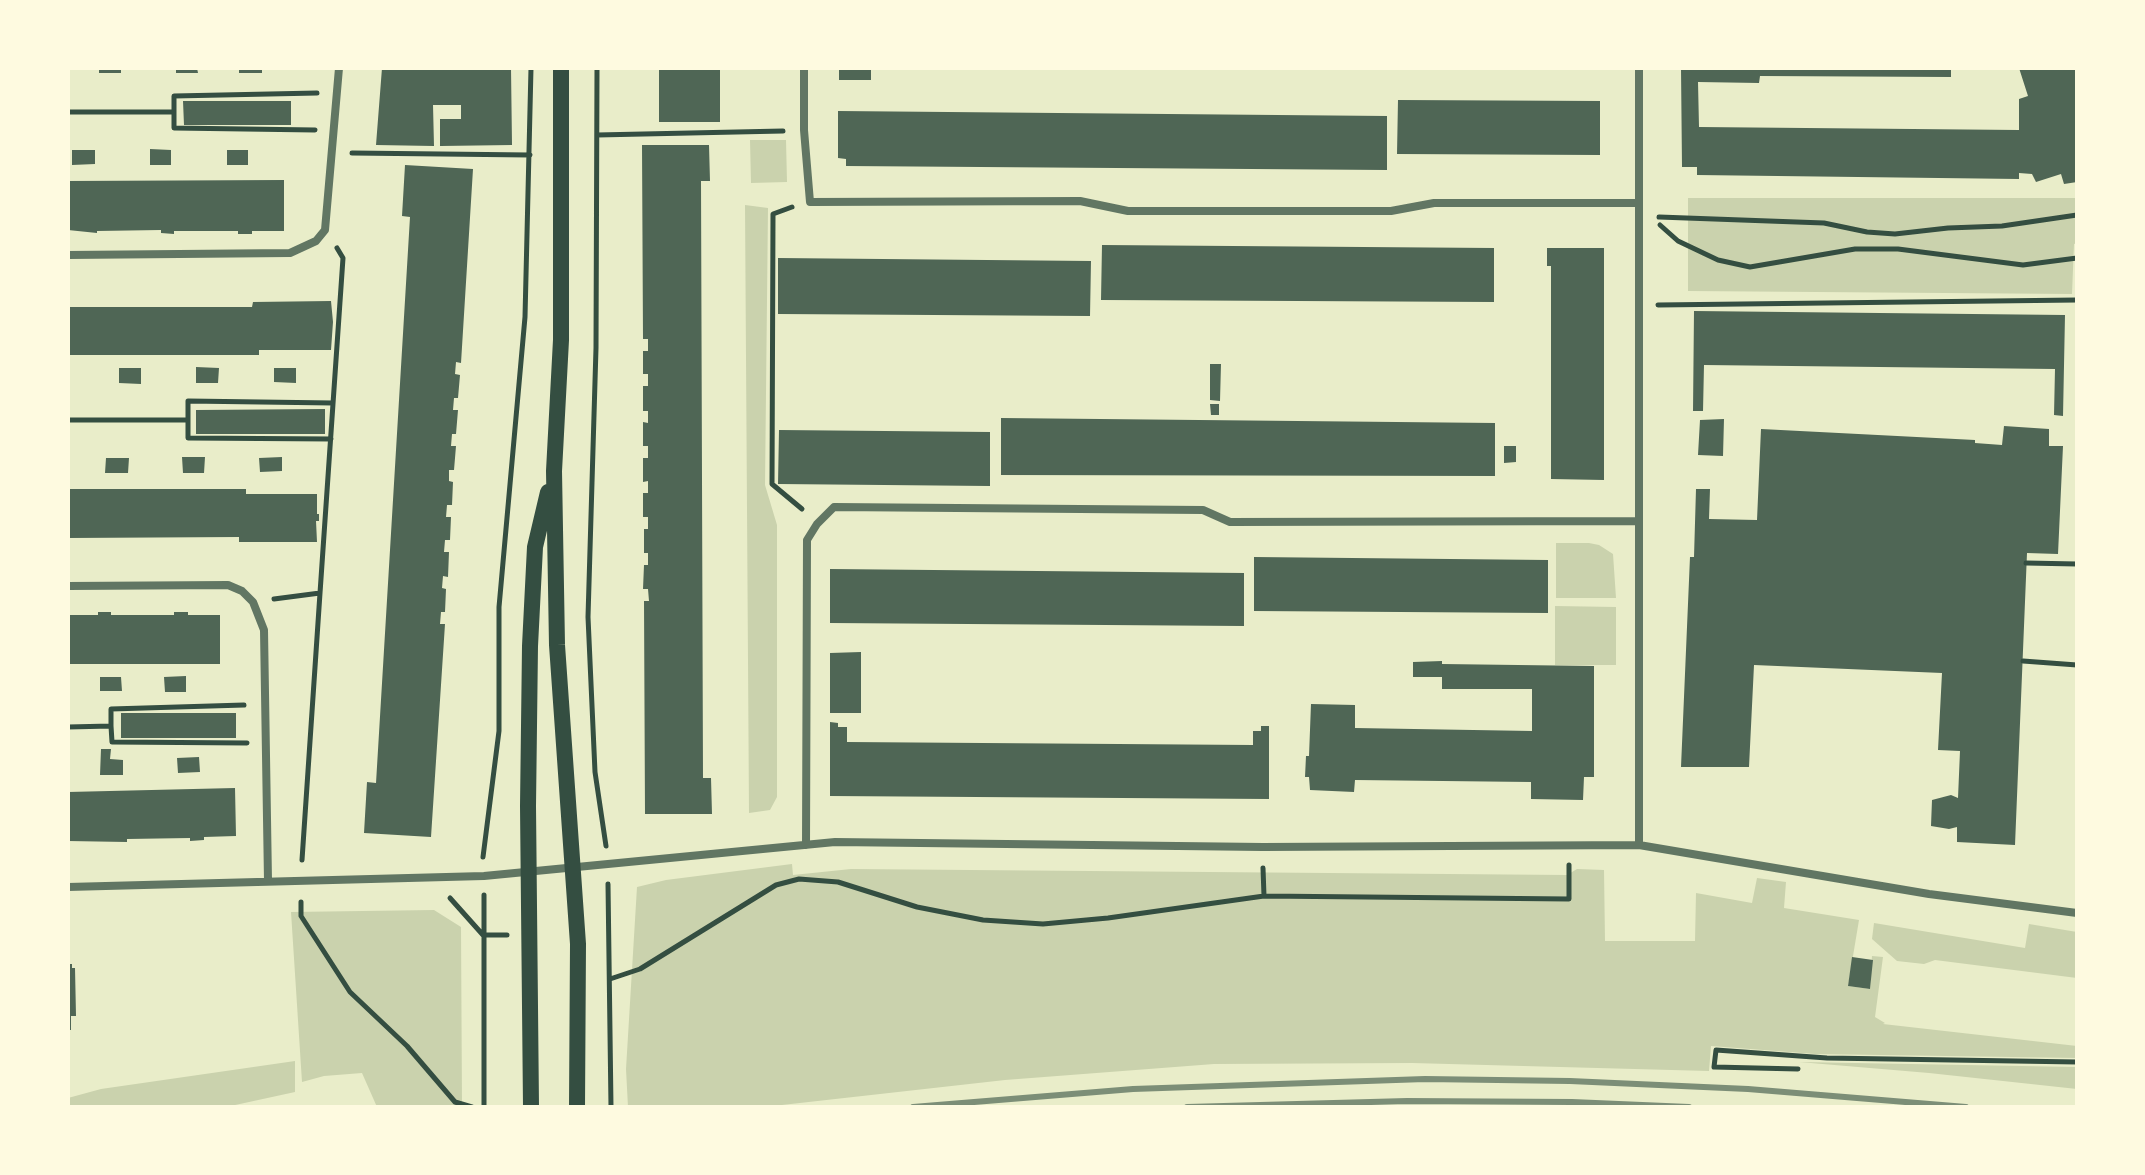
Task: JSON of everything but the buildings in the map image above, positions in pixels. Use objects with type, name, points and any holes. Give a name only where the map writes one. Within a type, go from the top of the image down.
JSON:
[{"type":"main road","points":[[561,68],[561,340],[554,471],[557,645],[578,944],[577,1107]]},
{"type":"main road","points":[[531,1107],[528,871],[530,646],[535,547],[554,471]]},
{"type":"street","points":[[68,255],[290,253],[305,249],[325,230],[339,68]]},
{"type":"street","points":[[804,68],[804,130],[810,202],[1080,201],[1128,211],[1391,211],[1434,203],[1639,203]]},
{"type":"street","points":[[1639,68],[1639,845]]},
{"type":"street","points":[[806,845],[807,540],[834,507],[1203,510],[1230,522],[1638,521]]},
{"type":"street","points":[[68,586],[228,585],[242,591],[253,602],[264,630],[268,881]]},
{"type":"street","points":[[68,887],[484,876],[835,842],[1263,847],[1639,845],[1929,894],[2077,913]]},
{"type":"path","points":[[484,1107],[483,842],[499,731],[499,607],[525,317],[531,68]]},
{"type":"path","points":[[597,68],[596,348],[588,617],[595,772],[608,862],[611,1107]]},
{"type":"path","points":[[334,130],[174,128],[174,96],[337,93]]},
{"type":"path","points":[[68,112],[174,112]]},
{"type":"path","points":[[597,135],[804,130]]},
{"type":"path","points":[[331,152],[530,155]]},
{"type":"path","points":[[810,202],[773,214],[772,484],[817,524]]},
{"type":"path","points":[[2077,215],[2002,226],[1895,234],[1824,223],[1650,217],[1678,241],[1718,260],[1750,267],[1855,249],[1898,249],[2023,265],[2077,258]]},
{"type":"path","points":[[253,602],[320,593],[343,258],[325,230]]},
{"type":"path","points":[[1638,306],[2077,300]]},
{"type":"path","points":[[331,439],[188,438],[188,401],[333,403]]},
{"type":"path","points":[[68,420],[188,420]]},
{"type":"path","points":[[2026,563],[2077,564]]},
{"type":"path","points":[[2023,661],[2077,665]]},
{"type":"path","points":[[265,704],[111,709],[111,726],[112,742],[266,743]]},
{"type":"path","points":[[68,727],[111,726]]},
{"type":"path","points":[[610,979],[640,969],[776,885],[799,879],[838,882],[917,907],[983,920],[1043,924],[1264,896],[1569,899],[1569,845]]},
{"type":"path","points":[[1263,847],[1264,896]]},
{"type":"path","points":[[1798,1069],[1714,1067],[1716,1050],[1827,1058],[2077,1062]]},
{"type":"green space","points":[[750,140],[786,140],[787,182],[751,183]]},
{"type":"green space","points":[[1688,198],[2077,198],[2072,294],[1688,291]]},
{"type":"green space","points":[[745,205],[768,208],[765,485],[777,525],[777,797],[770,810],[749,813]]},
{"type":"green space","points":[[1556,543],[1589,543],[1613,554],[1616,598],[1556,598]]},
{"type":"green space","points":[[1555,606],[1616,607],[1616,665],[1555,665]]},
{"type":"green space","points":[[792,864],[793,875],[851,869],[1567,875],[1577,869],[1604,870],[1605,941],[1695,941],[1696,893],[1752,903],[1757,878],[1786,882],[1784,908],[1859,920],[1848,986],[1870,989],[1872,956],[1883,957],[1875,1017],[1883,1024],[2077,1046],[2077,1058],[1815,1054],[1711,1046],[1709,1071],[1412,1063],[1214,1064],[1005,1080],[764,1107],[628,1107],[626,1069],[637,887],[666,880]]},
{"type":"green space","points":[[434,910],[461,927],[462,1107],[377,1107],[362,1073],[324,1076],[302,1082],[291,912]]},
{"type":"green space","points":[[1874,923],[2025,948],[2029,924],[2077,932],[2077,978],[1935,960],[1924,964],[1897,961],[1872,939]]},
{"type":"green space","points":[[295,1061],[295,1092],[226,1107],[68,1107],[68,1098],[101,1089]]},
{"type":"green space","points":[[1799,1062],[2077,1067],[2077,1089],[1929,1073]]},
{"type":"railway","points":[[913,1107],[1133,1089],[1425,1079],[1570,1081],[1748,1089],[1966,1107]]},
{"type":"railway","points":[[1187,1107],[1407,1101],[1572,1102],[1689,1107]]}]
